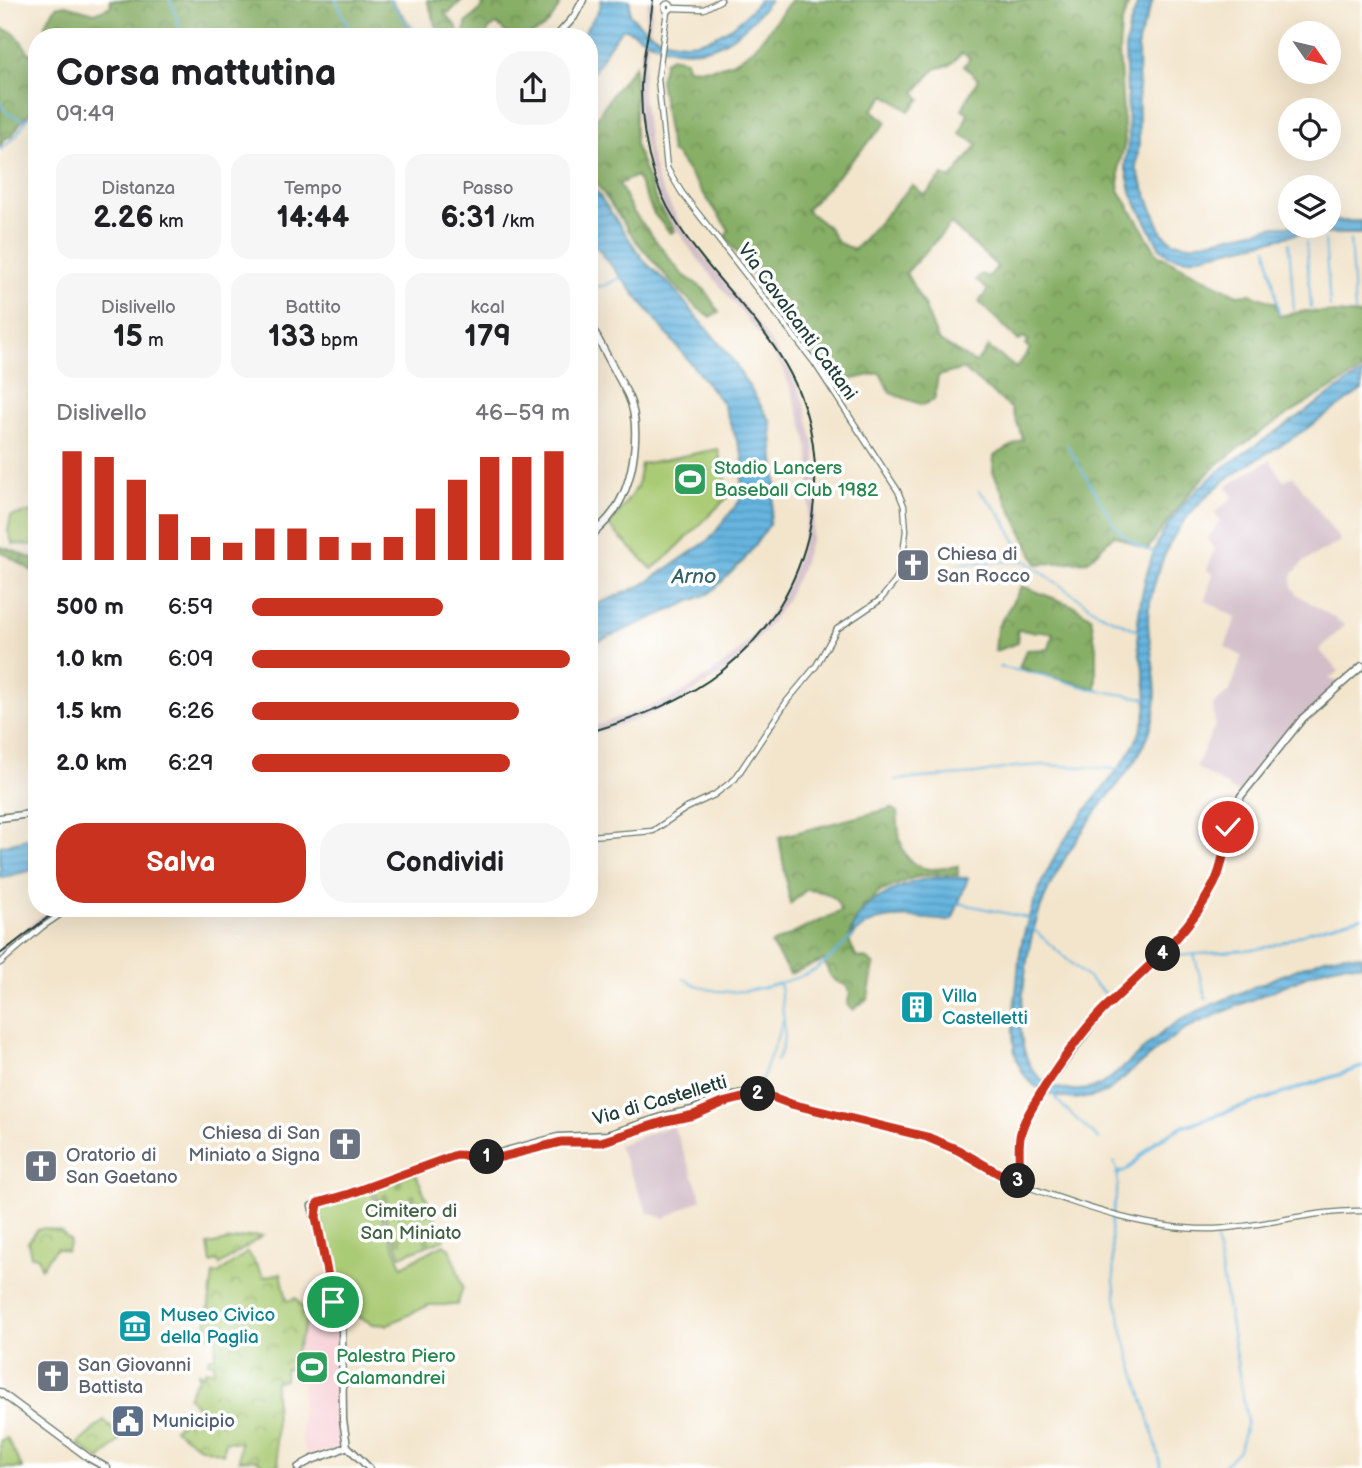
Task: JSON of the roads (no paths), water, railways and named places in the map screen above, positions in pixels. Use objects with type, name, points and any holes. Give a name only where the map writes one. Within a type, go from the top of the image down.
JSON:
[{"type":"main road","points":[[566,28],[583,0]]},
{"type":"main road","points":[[598,340],[633,408],[636,425],[624,492],[612,514],[598,529]]},
{"type":"main road","points":[[1017,1184],[1018,1139],[1040,1096],[1103,1010],[1151,966],[1196,914],[1215,883],[1231,816],[1241,796],[1303,718],[1362,666]]},
{"type":"main road","points":[[0,818],[28,814]]},
{"type":"main road","name":"Via di Castelletti","points":[[350,1449],[343,1420],[342,1327],[329,1292],[315,1204],[456,1155],[484,1157],[558,1137],[607,1135],[720,1099],[752,1092],[927,1137],[958,1150],[1017,1184]]},
{"type":"main road","points":[[0,1392],[89,1458],[107,1468]]},
{"type":"main road","points":[[298,1468],[310,1459],[350,1449],[369,1468]]},
{"type":"street","name":"Via Cavalcanti Cattani","points":[[598,835],[653,831],[735,779],[786,701],[816,666],[837,629],[880,600],[895,582],[901,569],[905,547],[904,506],[898,491],[814,362],[671,177],[667,168],[658,79],[664,27],[670,9],[704,9],[722,0]]},
{"type":"street","points":[[0,963],[56,917]]},
{"type":"street","points":[[1017,1184],[1118,1217],[1212,1229],[1362,1211]]},
{"type":"water","points":[[601,0],[630,0],[630,14],[646,29],[679,43],[714,37],[730,28],[759,0],[770,0],[736,35],[709,48],[694,51],[657,44],[622,29],[598,64],[598,28],[587,28],[600,8]]},
{"type":"water","points":[[1139,0],[1153,0],[1138,42],[1139,143],[1136,168],[1162,233],[1173,242],[1190,245],[1278,226],[1278,238],[1281,238],[1189,259],[1170,256],[1160,248],[1132,195],[1125,165],[1129,138],[1125,49]]},
{"type":"water","name":"Arno","points":[[598,194],[645,262],[671,286],[730,356],[771,422],[776,485],[769,525],[744,560],[710,593],[598,642],[598,604],[641,586],[709,540],[741,499],[743,456],[722,402],[598,249]]},
{"type":"water","points":[[1341,221],[1362,221],[1362,234],[1341,234]]},
{"type":"water","points":[[1362,374],[1362,390],[1211,492],[1179,528],[1168,548],[1154,586],[1148,621],[1156,698],[1152,724],[1136,760],[1078,838],[1045,896],[1027,959],[1021,1013],[1023,1046],[1031,1066],[1045,1082],[1066,1089],[1089,1089],[1109,1079],[1162,1033],[1199,1010],[1325,958],[1343,954],[1362,956],[1362,965],[1343,964],[1325,968],[1191,1026],[1165,1043],[1108,1091],[1092,1097],[1075,1098],[1050,1094],[1031,1083],[1023,1073],[1015,1050],[1014,1012],[1022,942],[1037,895],[1059,850],[1121,765],[1142,727],[1147,697],[1139,649],[1138,621],[1147,572],[1158,543],[1188,499],[1217,472]]},
{"type":"water","points":[[28,838],[28,871],[0,878],[0,846]]},
{"type":"water","points":[[938,877],[968,878],[953,918],[949,921],[910,917],[884,919],[871,923],[852,938],[854,925],[871,904],[898,888]]},
{"type":"waterway","points":[[170,0],[179,28]]},
{"type":"waterway","points":[[336,0],[349,28]]},
{"type":"waterway","points":[[389,0],[411,28]]},
{"type":"waterway","points":[[0,103],[7,113],[26,121]]},
{"type":"waterway","points":[[0,150],[15,137],[28,118]]},
{"type":"waterway","points":[[1325,240],[1330,307]]},
{"type":"waterway","points":[[1350,240],[1355,312]]},
{"type":"waterway","points":[[1306,242],[1311,307]]},
{"type":"waterway","points":[[1289,243],[1294,310]]},
{"type":"waterway","points":[[1267,248],[1279,314]]},
{"type":"waterway","points":[[598,286],[621,277]]},
{"type":"waterway","points":[[1067,445],[1116,527],[1133,542],[1154,552]]},
{"type":"waterway","points":[[979,491],[1005,522],[1022,560]]},
{"type":"waterway","points":[[958,563],[1026,561],[1099,613],[1139,631]]},
{"type":"waterway","points":[[999,667],[1043,675],[1095,690],[1149,699]]},
{"type":"waterway","points":[[895,780],[977,774],[1042,765],[1120,769]]},
{"type":"waterway","points":[[958,903],[1028,918]]},
{"type":"waterway","points":[[1164,957],[1258,949],[1362,917]]},
{"type":"waterway","points":[[1032,928],[1109,997],[1151,961]]},
{"type":"waterway","points":[[684,979],[719,991],[743,991],[767,986],[815,969],[833,956],[852,936]]},
{"type":"waterway","points":[[1194,954],[1206,999]]},
{"type":"waterway","points":[[776,1061],[781,1053],[784,1034],[780,984]]},
{"type":"waterway","points":[[754,1089],[762,1079],[783,1021]]},
{"type":"waterway","points":[[1117,1174],[1127,1170],[1155,1142],[1181,1127],[1362,1067]]},
{"type":"waterway","points":[[1053,1093],[1098,1139]]},
{"type":"waterway","points":[[1114,1162],[1118,1185],[1111,1232],[1117,1303],[1161,1468]]},
{"type":"waterway","points":[[1216,1239],[1247,1421],[1239,1450],[1222,1468]]},
{"type":"railway","points":[[598,729],[642,714],[692,691],[723,670],[754,641],[779,606],[798,569],[810,528],[815,486],[813,444],[803,403],[785,364],[770,340],[697,252],[666,204],[655,178],[645,134],[641,89],[653,0]]},
{"type":"railway","points":[[0,954],[48,917]]},
{"type":"place","name":"Stadio Lancers Baseball Club 1982","points":[[690,479]]},
{"type":"place","name":"Chiesa di San Rocco","points":[[913,565]]},
{"type":"place","name":"Villa Castelletti","points":[[917,1007]]},
{"type":"place","name":"Chiesa di San Miniato a Signa","points":[[345,1144]]},
{"type":"place","name":"Oratorio di San Gaetano","points":[[41,1166]]},
{"type":"place","name":"Museo Civico della Paglia","points":[[135,1326]]},
{"type":"place","name":"Palestra Piero Calamandrei","points":[[312,1367]]},
{"type":"place","name":"San Giovanni Battista","points":[[53,1376]]},
{"type":"place","name":"Municipio","points":[[128,1421]]},
{"type":"park label","name":"Cimitero di San Miniato","points":[[411,1222]]}]
